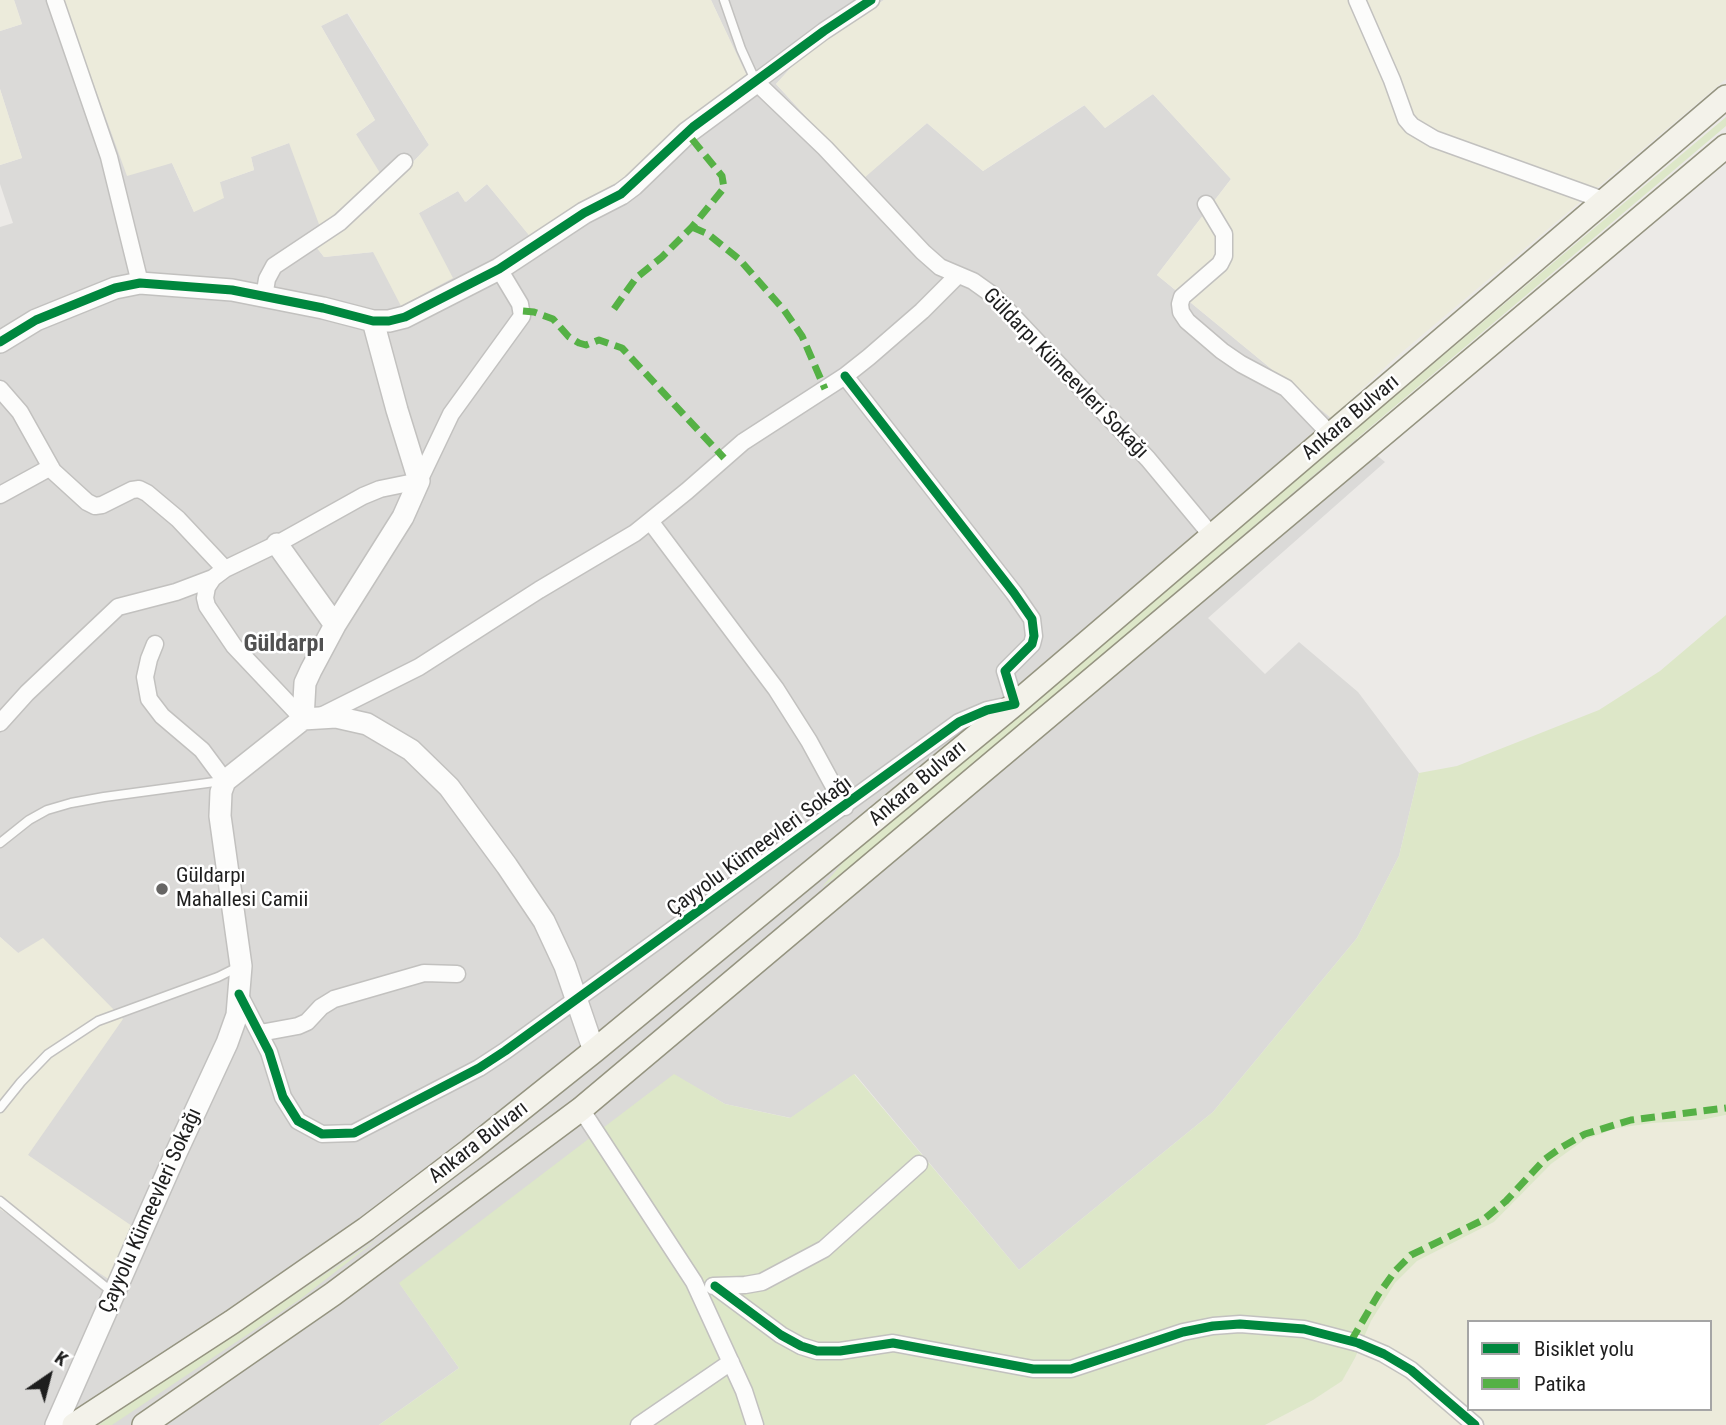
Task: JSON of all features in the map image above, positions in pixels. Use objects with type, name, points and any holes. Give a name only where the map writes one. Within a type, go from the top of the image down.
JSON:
[{"type":"main road","name":"Ankara Bulvarı","points":[[74,1425],[232,1322],[366,1229],[594,1051],[1015,704],[1726,97]]},
{"type":"main road","name":"Ankara Bulvarı","points":[[144,1425],[333,1294],[581,1109],[1720,154]]},
{"type":"main road","points":[[581,1109],[594,1051]]},
{"type":"street","points":[[55,0],[109,157],[140,283]]},
{"type":"street","points":[[0,342],[36,320],[115,288],[140,283],[232,290],[373,321],[405,317],[499,269],[584,214],[621,194],[687,132],[824,30],[872,0]]},
{"type":"street","points":[[1357,0],[1406,119],[1412,126],[1434,139],[1508,168],[1606,201]]},
{"type":"street","name":"Güldarpı Kümeevleri Sokağı","points":[[756,82],[825,148],[904,234],[940,267],[973,281],[994,296],[1148,459],[1212,536]]},
{"type":"street","points":[[264,297],[267,279],[274,266],[340,222],[404,162]]},
{"type":"street","points":[[1206,204],[1224,234],[1224,256],[1220,264],[1182,297],[1181,312],[1187,321],[1241,365],[1286,388],[1331,435]]},
{"type":"street","points":[[312,718],[305,684],[335,625],[391,538],[451,414],[488,360],[520,321],[523,311],[499,269]]},
{"type":"street","points":[[155,644],[145,677],[149,699],[162,716],[202,750],[225,781],[312,718],[419,667],[650,521],[743,442],[845,376],[896,335],[957,276]]},
{"type":"street","points":[[373,321],[419,481]]},
{"type":"street","points":[[845,376],[1032,619],[1032,644],[1005,671],[1015,704]]},
{"type":"street","points":[[0,389],[20,412],[51,467],[74,492],[95,506],[132,490],[139,489],[147,493],[178,519],[219,573]]},
{"type":"street","points":[[0,495],[51,467]]},
{"type":"street","points":[[0,723],[27,693],[118,607],[176,592],[277,544],[371,492],[419,481]]},
{"type":"street","name":"Çayyolu Kümeevleri Sokağı","points":[[650,521],[776,689],[809,741],[845,807]]},
{"type":"street","points":[[277,544],[335,625]]},
{"type":"street","points":[[219,573],[207,587],[205,598],[213,616],[234,646],[312,718],[350,719],[394,738],[432,768],[449,787],[544,921],[556,944],[594,1051]]},
{"type":"street","name":"Çayyolu Kümeevleri Sokağı","points":[[239,994],[260,1033],[289,1110],[298,1121],[322,1134],[354,1133],[479,1068],[960,722],[986,710],[1015,704]]},
{"type":"street","name":"Çayyolu Kümeevleri Sokağı","points":[[56,1425],[228,1043],[237,1015],[241,966],[219,805],[225,781]]},
{"type":"street","points":[[260,1033],[307,1022],[321,1007],[334,999],[424,973],[457,974]]},
{"type":"street","points":[[581,1109],[694,1282],[731,1362],[754,1425]]},
{"type":"street","points":[[694,1282],[715,1286],[762,1282],[824,1249],[919,1164]]},
{"type":"street","points":[[715,1286],[781,1335],[817,1351],[840,1351],[893,1343],[1033,1369],[1071,1369],[1183,1332],[1213,1326],[1240,1324],[1304,1329],[1358,1343],[1384,1354],[1411,1370],[1475,1425]]},
{"type":"street","points":[[639,1425],[731,1362]]},
{"type":"lane","points":[[724,0],[756,82]]},
{"type":"lane","points":[[0,843],[29,820],[47,810],[71,803],[104,796],[225,781]]},
{"type":"lane","points":[[0,1108],[48,1054],[98,1021],[241,966]]},
{"type":"lane","points":[[0,1201],[114,1293]]},
{"type":"shaded area","points":[[0,0],[14,0],[22,24],[0,31]]},
{"type":"shaded area","points":[[14,0],[63,0],[172,163],[194,212],[220,182],[254,170],[251,157],[289,143],[356,134],[375,120],[321,26],[347,13],[429,145],[369,209],[317,248],[324,257],[373,252],[419,213],[458,191],[466,202],[487,184],[532,238],[678,130],[701,109],[747,78],[711,0],[884,0],[808,49],[776,84],[863,178],[927,123],[983,171],[1085,105],[1105,128],[1153,94],[1231,179],[1157,275],[1385,462],[1208,618],[1265,674],[1299,642],[1358,692],[1419,773],[1399,856],[1357,938],[1213,1112],[1019,1270],[855,1074],[791,1118],[725,1104],[674,1075],[400,1284],[459,1368],[379,1425],[112,1425],[95,1402],[57,1425],[0,1425],[0,1209],[110,1279],[28,1155],[18,953],[0,937],[0,227],[13,223],[0,184],[0,165],[22,158],[0,89],[0,31],[22,24]]},
{"type":"shaded area","points":[[63,0],[711,0],[748,78],[701,109],[619,187],[532,239],[487,184],[465,202],[458,191],[419,213],[453,278],[401,306],[373,252],[324,257],[317,248],[369,209],[429,145],[348,13],[321,26],[375,120],[356,134],[380,173],[320,227],[289,143],[251,157],[254,170],[220,182],[224,198],[194,212],[172,163],[127,176]]},
{"type":"shaded area","points":[[884,0],[1726,0],[1726,79],[1395,358],[1331,418],[1157,275],[1231,179],[1153,94],[1105,128],[1084,105],[983,171],[927,123],[863,179],[776,84],[808,49]]},
{"type":"shaded area","points":[[0,89],[22,158],[0,165]]},
{"type":"shaded area","points":[[0,937],[18,953],[43,938],[123,1019],[28,1155],[132,1226],[110,1280],[0,1209]]},
{"type":"shaded area","points":[[1726,1115],[1726,1425],[1265,1425],[1313,1400],[1342,1380],[1371,1321],[1395,1283],[1417,1261],[1494,1222],[1551,1164],[1584,1140],[1617,1128],[1701,1120]]},
{"type":"green space","points":[[1726,117],[1726,126],[852,866],[822,887],[846,859]]},
{"type":"green space","points":[[1726,615],[1726,1115],[1617,1128],[1584,1140],[1551,1164],[1494,1222],[1417,1261],[1395,1283],[1371,1321],[1342,1381],[1313,1400],[1265,1425],[379,1425],[459,1368],[399,1283],[674,1074],[725,1104],[790,1118],[854,1074],[1019,1270],[1213,1112],[1357,938],[1399,856],[1419,773],[1457,766],[1599,710],[1660,671]]},
{"type":"green space","points":[[378,1239],[299,1300],[112,1425],[98,1425]]},
{"type":"marked path","points":[[614,309],[636,278],[692,227],[724,188],[722,176],[687,133]]},
{"type":"marked path","points":[[692,227],[708,234],[739,259],[784,310],[802,336],[825,389]]},
{"type":"marked path","points":[[523,311],[553,319],[569,337],[579,343],[586,345],[599,340],[622,348],[724,458]]},
{"type":"marked path","points":[[1351,1341],[1378,1295],[1395,1271],[1411,1255],[1483,1220],[1506,1201],[1545,1159],[1562,1147],[1585,1134],[1631,1120],[1726,1108]]},
{"type":"cycle path","points":[[0,342],[36,320],[115,288],[140,283],[232,290],[373,321],[405,317],[499,269],[584,213],[621,194],[693,127],[871,0]]},
{"type":"cycle path","points":[[239,994],[269,1052],[283,1097],[298,1121],[322,1134],[354,1133],[479,1068],[505,1051],[959,722],[987,710],[1015,704],[1005,671],[1032,644],[1032,619],[845,376]]},
{"type":"cycle path","points":[[715,1286],[781,1335],[817,1351],[840,1351],[893,1343],[1033,1369],[1071,1369],[1183,1332],[1213,1326],[1240,1324],[1304,1329],[1358,1343],[1384,1354],[1411,1370],[1475,1425]]},
{"type":"place","name":"Güldarpı Mahallesi Camii","points":[[162,889]]},
{"type":"district","name":"Güldarpı","points":[[284,645]]}]
